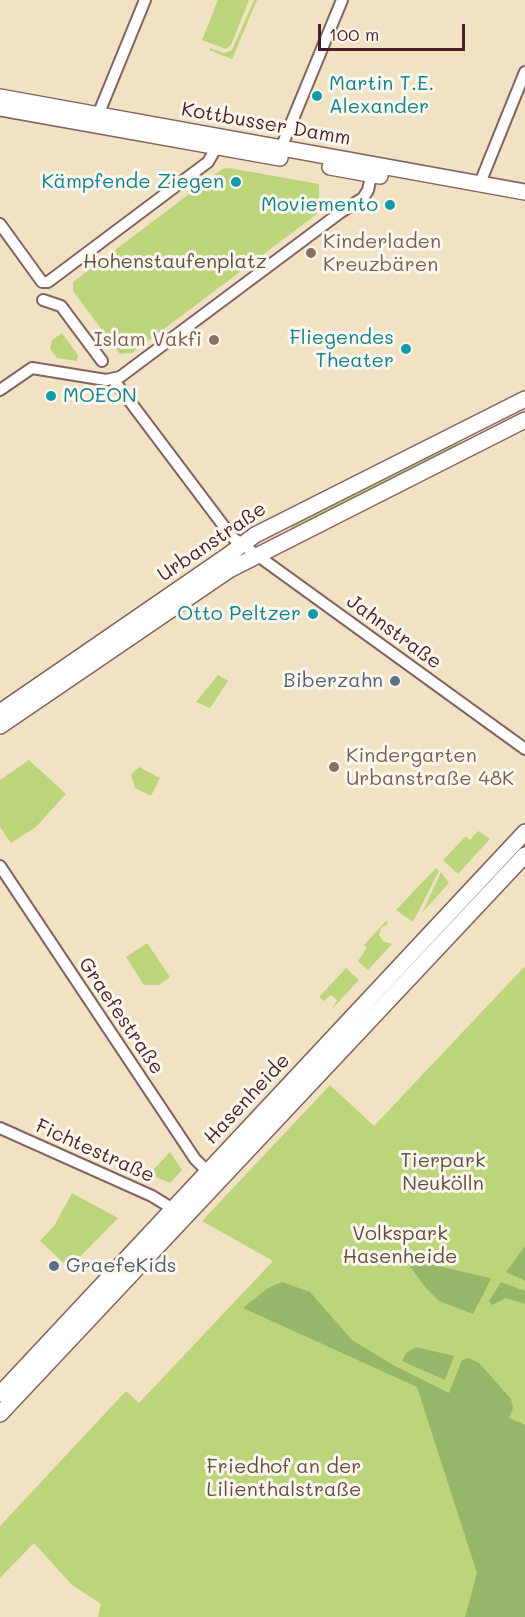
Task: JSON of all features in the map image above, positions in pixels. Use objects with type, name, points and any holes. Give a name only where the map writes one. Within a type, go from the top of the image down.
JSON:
[{"type":"main road","name":"Kottbusser Damm","points":[[0,97],[98,115],[220,142],[281,148],[372,170],[480,183],[525,192]]},
{"type":"main road","name":"Kottbusser Damm","points":[[0,108],[220,142],[372,170],[525,202]]},
{"type":"main road","name":"Urbanstraße","points":[[0,712],[255,535],[525,399]]},
{"type":"main road","name":"Urbanstraße","points":[[0,726],[255,555],[525,420]]},
{"type":"main road","points":[[468,427],[477,444]]},
{"type":"main road","points":[[281,521],[290,538]]},
{"type":"main road","name":"Hasenheide","points":[[248,1140],[525,832]]},
{"type":"main road","name":"Hasenheide","points":[[0,1414],[213,1177],[525,855]]},
{"type":"main road","name":"Hasenheide","points":[[0,1394],[173,1209],[213,1177]]},
{"type":"street","points":[[98,115],[145,0]]},
{"type":"street","points":[[281,148],[342,0]]},
{"type":"street","points":[[480,183],[525,72]]},
{"type":"street","points":[[0,224],[45,283],[207,162],[220,142]]},
{"type":"street","points":[[0,390],[32,368],[113,379],[130,371],[341,212],[363,198],[368,190],[372,170]]},
{"type":"street","points":[[43,300],[61,306],[102,361]]},
{"type":"street","name":"Jahnstraße","points":[[113,379],[227,532],[255,555],[525,749]]},
{"type":"street","name":"Graefestraße","points":[[0,866],[195,1159],[213,1177]]},
{"type":"street","name":"Fichtestraße","points":[[0,1128],[152,1196],[173,1209]]},
{"type":"green space","points":[[218,0],[249,0],[231,45],[226,49],[202,40]]},
{"type":"green space","points":[[254,0],[257,0],[232,59],[209,50],[210,48],[224,53],[232,50]]},
{"type":"green space","name":"Hohenstaufenplatz","points":[[229,168],[319,184],[319,199],[328,201],[329,205],[132,353],[120,354],[73,291],[73,282],[222,169]]},
{"type":"green space","points":[[62,333],[78,355],[77,361],[57,358],[50,349],[52,340]]},
{"type":"green space","points":[[456,441],[459,448],[293,530],[291,525]]},
{"type":"green space","points":[[218,675],[228,681],[210,708],[196,702]]},
{"type":"green space","points":[[29,760],[66,794],[36,827],[11,843],[0,827],[0,780]]},
{"type":"green space","points":[[139,767],[160,778],[151,796],[135,788],[131,775]]},
{"type":"green space","points":[[478,831],[490,839],[458,874],[443,860],[466,836],[470,840]]},
{"type":"green space","points":[[436,868],[439,871],[413,922],[396,910]]},
{"type":"green space","points":[[441,872],[449,883],[422,913]]},
{"type":"green space","points":[[386,921],[388,924],[381,928],[379,935],[383,941],[392,944],[368,970],[358,961],[367,948],[364,945]]},
{"type":"green space","points":[[147,943],[170,977],[159,985],[144,985],[126,957]]},
{"type":"green space","points":[[525,966],[525,1617],[98,1617],[101,1604],[72,1585],[34,1543],[0,1578],[0,1526],[126,1391],[139,1403],[273,1261],[202,1221],[330,1085],[374,1126]]},
{"type":"green space","points":[[346,968],[359,980],[332,1009],[337,1000],[331,995],[324,1001],[319,997]]},
{"type":"green space","points":[[170,1152],[182,1170],[170,1183],[144,1172],[146,1167],[153,1170]]},
{"type":"green space","points":[[72,1193],[118,1218],[69,1268],[40,1241],[54,1226]]},
{"type":"green space","points":[[525,1246],[525,1281],[506,1272]]},
{"type":"green space","points":[[404,1258],[491,1279],[473,1314],[439,1301],[425,1287]]},
{"type":"green space","points":[[282,1282],[310,1292],[352,1340],[393,1365],[449,1393],[462,1360],[468,1358],[479,1363],[511,1399],[513,1408],[509,1418],[525,1425],[525,1617],[465,1617],[477,1573],[417,1387],[243,1308],[268,1288]]},
{"type":"green space","points":[[501,1282],[525,1291],[525,1304],[506,1298],[492,1305],[489,1301]]},
{"type":"green space","points":[[416,1347],[454,1356],[445,1380],[402,1361],[406,1353]]},
{"type":"place","name":"Martin T.E. Alexander","points":[[317,96]]},
{"type":"place","name":"Kämpfende Ziegen","points":[[236,182]]},
{"type":"place","name":"Moviemento","points":[[390,205]]},
{"type":"place","name":"Kinderladen Kreuzbären","points":[[311,253]]},
{"type":"place","name":"Islam Vakfi","points":[[214,340]]},
{"type":"place","name":"Fliegendes Theater","points":[[406,349]]},
{"type":"place","name":"MOEON","points":[[51,396]]},
{"type":"place","name":"Otto Peltzer","points":[[313,614]]},
{"type":"place","name":"Biberzahn","points":[[395,681]]},
{"type":"place","name":"Kindergarten Urbanstraße 48K","points":[[334,767]]},
{"type":"place","name":"GraefeKids","points":[[54,1266]]},
{"type":"park label","name":"Tierpark Neukölln","points":[[443,1172]]},
{"type":"park label","name":"Volkspark Hasenheide","points":[[400,1246]]},
{"type":"park label","name":"Friedhof an der Lilienthalstraße","points":[[284,1478]]}]
